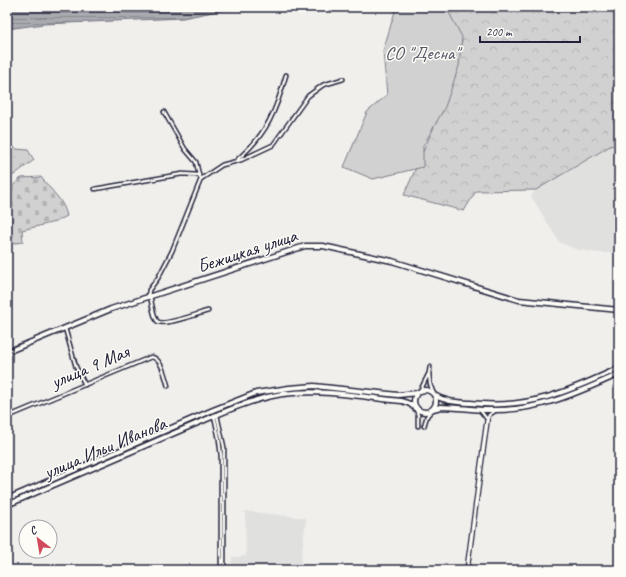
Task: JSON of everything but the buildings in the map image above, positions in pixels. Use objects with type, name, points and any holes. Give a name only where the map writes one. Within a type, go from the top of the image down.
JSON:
[{"type":"main road","name":"Бежицкая улица","points":[[7,352],[65,327],[149,297],[305,246],[323,246],[392,261],[519,300],[619,310]]},
{"type":"main road","points":[[619,368],[567,392],[523,403],[484,405],[444,400],[427,390],[418,392],[413,399],[416,409],[423,412],[441,407],[480,410],[524,408],[554,402],[619,374]]},
{"type":"main road","name":"улица Ильи Иванова","points":[[7,499],[256,393],[302,386],[398,395],[418,392]]},
{"type":"main road","name":"улица Ильи Иванова","points":[[7,505],[215,415],[258,399],[289,393],[308,392],[402,401],[410,404],[416,409]]},
{"type":"main road","points":[[433,409],[436,402],[434,395]]},
{"type":"street","points":[[237,160],[261,136],[278,102],[286,75]]},
{"type":"street","points":[[208,311],[169,323],[162,323],[157,320],[148,290],[158,278],[172,251],[201,179],[222,165],[255,154],[273,145],[308,96],[323,85],[343,79]]},
{"type":"street","points":[[164,112],[185,149],[196,162],[201,179]]},
{"type":"street","points":[[95,189],[182,174],[199,175]]},
{"type":"street","points":[[65,327],[76,367],[85,384]]},
{"type":"street","name":"улица 9 Мая","points":[[7,417],[151,357],[155,357],[158,361],[168,386]]},
{"type":"street","points":[[430,367],[430,384],[434,395]]},
{"type":"street","points":[[418,392],[429,373]]},
{"type":"street","points":[[416,409],[418,415],[418,426]]},
{"type":"street","points":[[424,426],[427,416],[433,409]]},
{"type":"street","points":[[214,410],[221,452],[221,570]]},
{"type":"street","points":[[480,410],[485,414],[487,421]]},
{"type":"street","points":[[467,570],[487,421],[489,415],[495,410]]},
{"type":"street","points":[[215,415],[224,447],[224,570]]},
{"type":"shaded area","points":[[7,7],[252,7],[218,11],[183,18],[44,24],[7,29]]},
{"type":"shaded area","points":[[619,143],[619,253],[597,253],[575,249],[559,242],[531,196],[536,190],[610,146]]},
{"type":"shaded area","points":[[245,511],[306,518],[300,570],[231,570],[232,557],[246,556]]},
{"type":"green space","points":[[442,7],[619,7],[619,143],[610,146],[536,190],[476,191],[464,211],[404,195],[437,120]]},
{"type":"green space","name":"СО \"Десна\"","points":[[446,7],[462,37],[459,66],[445,107],[423,146],[423,167],[373,179],[344,167],[367,112],[387,95],[383,51],[396,8]]},
{"type":"green space","points":[[7,141],[16,149],[28,150],[34,160],[7,180]]},
{"type":"green space","points":[[41,177],[60,200],[67,216],[55,222],[22,230],[23,242],[7,244],[7,191],[21,178]]}]
